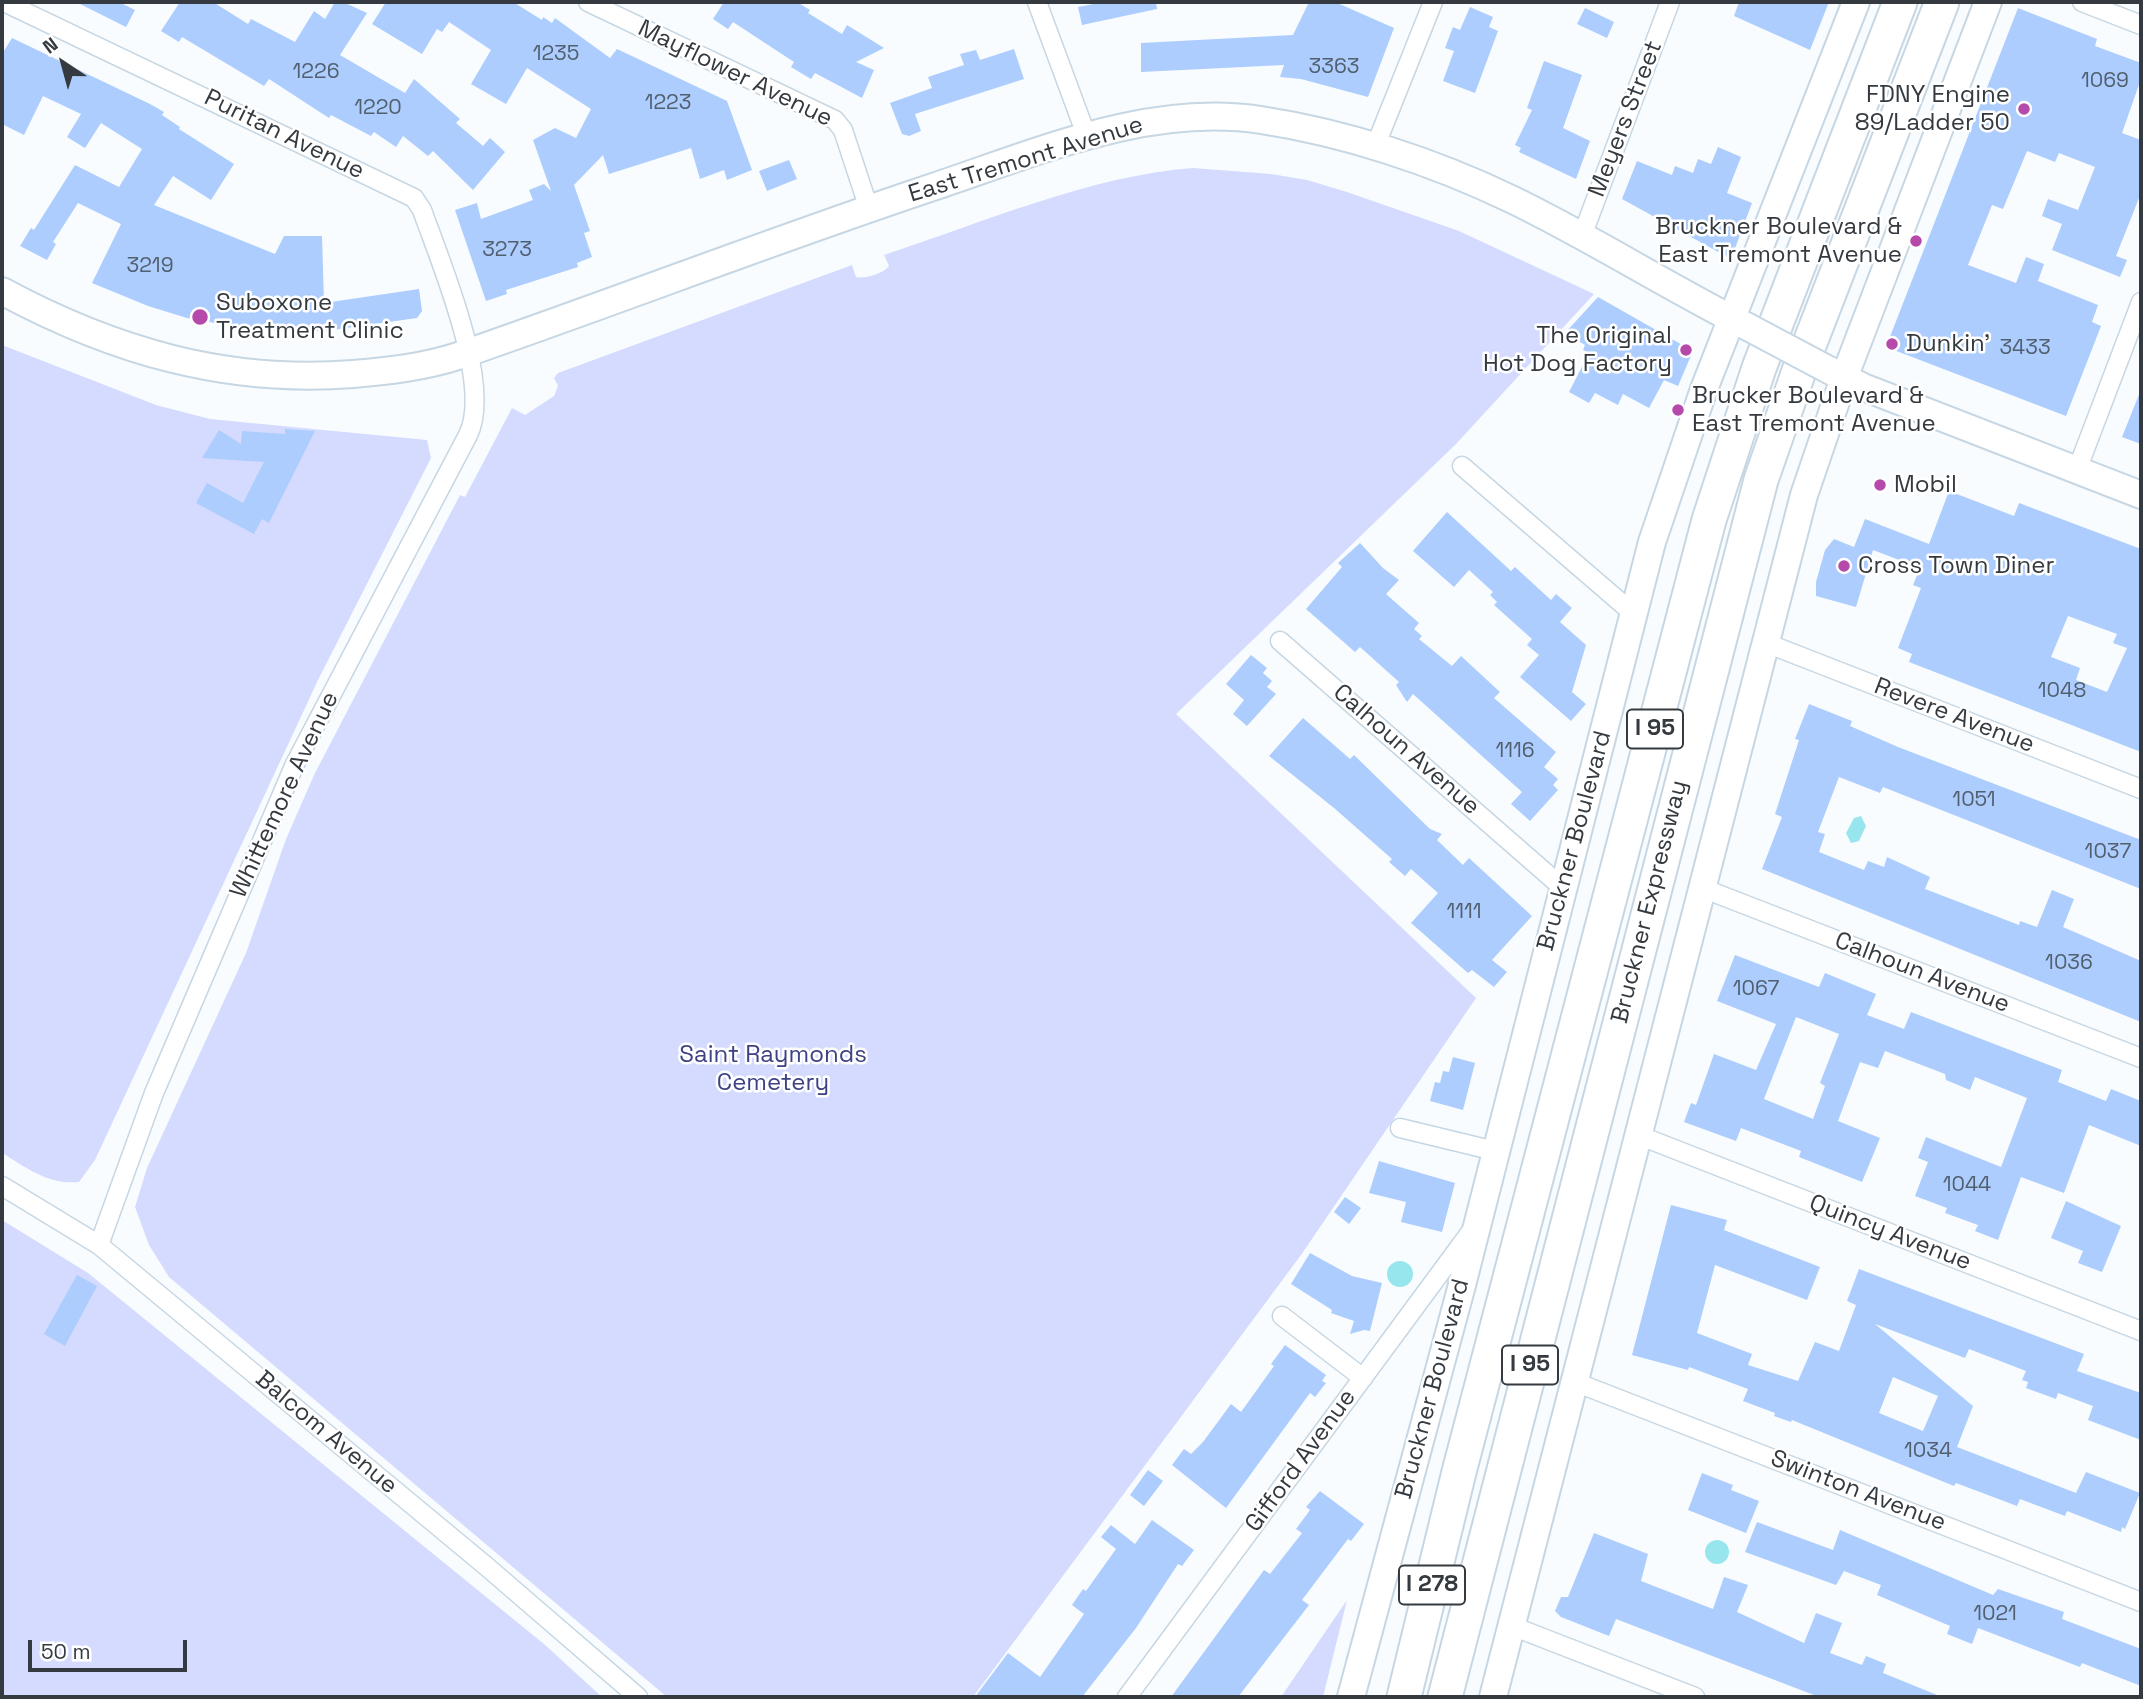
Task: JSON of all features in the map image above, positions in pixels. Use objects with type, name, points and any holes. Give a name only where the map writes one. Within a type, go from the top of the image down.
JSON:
[{"type":"highway","name":"Bruckner Expressway","points":[[1404,1697],[1459,1472],[1720,481],[1759,369],[1900,2]]},
{"type":"highway","name":"Bruckner Expressway","points":[[1445,1697],[1761,480],[1799,371],[1942,2]]},
{"type":"highway","name":"I 95","points":[[1394,1697],[1459,1472]]},
{"type":"highway","points":[[1458,1697],[1477,1573]]},
{"type":"main road","name":"Bruckner Boulevard","points":[[1351,1697],[1652,542],[1689,428],[1740,323],[1856,2]]},
{"type":"main road","points":[[1493,1697],[1836,374],[1988,2]]},
{"type":"main road","name":"East Tremont Avenue","points":[[2,292],[47,315],[134,350],[232,373],[296,376],[364,373],[429,364],[468,353],[869,209],[1087,137],[1153,121],[1234,117],[1296,126],[1375,147],[1499,194],[1836,374],[2141,495]]},
{"type":"street","name":"Puritan Avenue","points":[[4,2],[414,198],[427,223],[468,353]]},
{"type":"street","name":"Mayflower Avenue","points":[[588,2],[835,120],[843,130],[869,209]]},
{"type":"street","points":[[1037,2],[1087,137]]},
{"type":"street","points":[[1375,147],[1433,2]]},
{"type":"street","name":"Meyers Street","points":[[1582,236],[1670,2]]},
{"type":"street","points":[[2082,2],[2141,25]]},
{"type":"street","points":[[2077,470],[2141,302]]},
{"type":"street","name":"Whittemore Avenue","points":[[99,1245],[154,1093],[295,764],[472,428],[475,408],[468,353]]},
{"type":"street","points":[[1462,466],[1634,614]]},
{"type":"street","name":"Calhoun Avenue","points":[[1280,641],[1563,888]]},
{"type":"street","name":"Revere Avenue","points":[[1766,643],[2141,789]]},
{"type":"street","name":"Calhoun Avenue","points":[[1702,888],[2141,1058]]},
{"type":"street","points":[[1400,1128],[1495,1152]]},
{"type":"street","name":"Quincy Avenue","points":[[1639,1135],[2141,1331]]},
{"type":"street","name":"Balcom Avenue","points":[[2,1186],[99,1245],[486,1566],[638,1697]]},
{"type":"street","name":"Gifford Avenue","points":[[1127,1697],[1476,1224]]},
{"type":"street","points":[[1282,1315],[1363,1378]]},
{"type":"street","name":"Swinton Avenue","points":[[1575,1382],[2141,1602]]},
{"type":"street","points":[[1511,1626],[1695,1697]]},
{"type":"green space","name":"Saint Raymonds Cemetery","points":[[1193,168],[1271,174],[1307,180],[1347,192],[1459,231],[1594,294],[1456,444],[1176,714],[1476,998],[1301,1255],[973,1697],[667,1697],[169,1277],[149,1245],[135,1207],[147,1168],[246,953],[286,839],[315,773],[460,495],[465,497],[512,408],[525,415],[554,396],[558,386],[554,378],[558,373],[852,265],[856,277],[874,275],[889,266],[884,255],[998,215],[1116,180]]},
{"type":"green space","points":[[2,345],[156,405],[210,419],[427,440],[431,458],[318,680],[95,1160],[79,1182],[48,1178],[2,1153]]},
{"type":"green space","points":[[2,1220],[88,1273],[544,1644],[602,1697],[2,1697]]},
{"type":"green space","points":[[1347,1600],[1323,1697],[1281,1697]]},
{"type":"shaded area","points":[[1861,816],[1866,826],[1859,841],[1851,843],[1846,833],[1854,818]]},
{"type":"shaded area","points":[[1400,1261],[1409,1265],[1413,1274],[1409,1283],[1400,1287],[1391,1283],[1387,1274],[1391,1265]]},
{"type":"shaded area","points":[[1717,1540],[1728,1547],[1729,1552],[1722,1563],[1717,1564],[1706,1557],[1705,1552],[1712,1541]]},
{"type":"building","points":[[76,2],[119,2],[135,10],[126,27]]},
{"type":"building","points":[[180,2],[213,2],[248,24],[251,19],[295,42],[314,11],[325,19],[335,2],[343,2],[367,13],[340,55],[405,93],[414,79],[460,119],[456,123],[483,146],[490,138],[505,152],[473,190],[433,151],[428,156],[403,136],[396,147],[374,132],[371,136],[331,115],[329,118],[269,79],[264,86],[182,37],[179,42],[161,31]]},
{"type":"building","points":[[386,2],[513,2],[542,20],[543,17],[552,23],[555,18],[610,58],[617,49],[727,101],[752,170],[727,180],[724,170],[700,179],[691,148],[609,174],[603,155],[574,185],[590,231],[584,233],[592,257],[577,263],[578,267],[506,290],[507,294],[486,301],[455,210],[477,203],[481,219],[533,200],[529,190],[544,184],[551,191],[533,140],[555,128],[576,138],[591,109],[527,68],[506,104],[471,84],[491,50],[449,22],[442,32],[437,29],[422,54],[372,24]]},
{"type":"building","points":[[724,2],[797,2],[810,10],[808,13],[842,34],[847,25],[884,48],[856,62],[874,70],[862,98],[815,73],[811,79],[791,67],[794,62],[733,22],[728,29],[713,19]]},
{"type":"building","points":[[1104,2],[1156,2],[1157,9],[1082,25],[1078,7]]},
{"type":"building","points":[[1309,2],[1335,2],[1394,28],[1368,97],[1301,79],[1280,77],[1284,65],[1141,72],[1141,43],[1293,35]]},
{"type":"building","points":[[1739,2],[1829,2],[1810,50],[1734,16]]},
{"type":"building","points":[[1470,7],[1493,17],[1489,27],[1498,31],[1475,93],[1443,81],[1454,51],[1445,48],[1453,27],[1460,30]]},
{"type":"building","points":[[1585,8],[1614,22],[1607,38],[1577,24]]},
{"type":"building","points":[[2018,8],[2097,39],[2095,46],[2141,63],[2141,79],[2122,133],[2141,140],[2141,193],[2116,256],[2127,260],[2120,277],[2052,250],[2062,224],[2042,216],[2048,199],[2078,210],[2095,167],[2059,153],[2055,162],[2027,151],[2003,209],[1992,205],[1968,265],[2016,283],[2026,257],[2044,264],[2038,281],[2098,305],[2092,322],[2101,326],[2066,416],[1886,347]]},
{"type":"building","points":[[12,38],[150,104],[164,112],[162,115],[180,127],[179,129],[234,164],[211,200],[173,176],[154,205],[275,254],[284,236],[322,236],[324,303],[419,289],[422,311],[417,318],[325,331],[254,330],[187,318],[148,306],[92,283],[121,224],[78,203],[53,242],[56,244],[47,260],[20,246],[31,228],[34,230],[75,165],[119,187],[142,149],[101,123],[85,148],[67,137],[81,114],[43,96],[24,135],[2,124],[2,54]]},
{"type":"building","points":[[1014,49],[1024,79],[915,114],[921,131],[909,136],[902,134],[890,103],[932,88],[928,77],[964,65],[960,54],[976,50],[980,60]]},
{"type":"building","points":[[1544,61],[1582,75],[1563,128],[1590,141],[1576,179],[1519,152],[1521,148],[1515,145],[1532,110],[1527,108]]},
{"type":"building","points":[[1718,147],[1741,157],[1727,193],[1752,203],[1731,259],[1622,199],[1637,161],[1672,175],[1675,166],[1693,173],[1698,159],[1711,164]]},
{"type":"building","points":[[789,160],[797,179],[767,191],[759,171]]},
{"type":"building","points":[[1598,297],[1693,351],[1678,386],[1664,380],[1649,408],[1623,394],[1618,405],[1595,393],[1589,403],[1569,392],[1589,353],[1583,350],[1585,345],[1565,333]]},
{"type":"building","points":[[2141,392],[2141,444],[2122,437]]},
{"type":"building","points":[[285,429],[315,431],[269,523],[262,519],[254,534],[196,503],[207,483],[243,503],[264,462],[202,458],[219,430],[241,444],[242,431],[285,434]]},
{"type":"building","points":[[1949,491],[2014,516],[2019,503],[2141,549],[2141,752],[1909,662],[1912,654],[1898,648],[1921,588],[1913,585],[1920,568],[1873,550],[1856,607],[1816,596],[1816,582],[1825,550],[1834,539],[1854,547],[1865,519],[1929,544]],"holes":[[[2068,616],[2117,634],[2113,643],[2127,648],[2107,692],[2076,680],[2080,668],[2051,657]]]},
{"type":"building","points":[[1447,512],[1511,571],[1515,567],[1551,600],[1556,594],[1572,608],[1560,622],[1586,645],[1572,692],[1586,704],[1571,721],[1520,677],[1539,655],[1527,645],[1532,639],[1494,605],[1497,602],[1490,595],[1493,592],[1469,570],[1454,587],[1413,551]]},
{"type":"building","points":[[1360,543],[1383,568],[1399,580],[1386,594],[1419,623],[1414,629],[1422,636],[1419,639],[1452,666],[1461,656],[1500,692],[1494,698],[1556,752],[1544,767],[1558,779],[1553,785],[1558,790],[1530,821],[1511,804],[1522,792],[1413,694],[1407,702],[1396,685],[1399,682],[1360,647],[1355,652],[1306,609],[1342,567],[1338,563]]},
{"type":"building","points":[[1251,655],[1267,668],[1263,673],[1272,681],[1267,687],[1276,694],[1247,726],[1233,714],[1244,700],[1226,684]]},
{"type":"building","points":[[1809,704],[1852,721],[1850,726],[1898,747],[2141,840],[2141,889],[1883,787],[1880,793],[1839,777],[1818,832],[1825,834],[1819,852],[1864,870],[1868,861],[1884,867],[1887,857],[1930,877],[1925,889],[2019,925],[2020,921],[2037,927],[2052,890],[2074,899],[2063,927],[2141,961],[2141,1022],[1762,869],[1782,817],[1775,814],[1799,740],[1795,739]]},
{"type":"building","points":[[1303,718],[1350,759],[1354,755],[1430,829],[1442,834],[1437,840],[1463,865],[1469,858],[1532,916],[1492,960],[1507,972],[1494,987],[1472,970],[1468,973],[1411,923],[1438,893],[1411,869],[1405,876],[1389,862],[1392,859],[1269,756]]},
{"type":"building","points":[[1735,955],[1819,987],[1825,973],[1876,994],[1867,1015],[1904,1029],[1911,1012],[2062,1070],[2058,1082],[2106,1101],[2111,1089],[2141,1101],[2141,1146],[2089,1125],[2064,1193],[2021,1177],[1998,1240],[1975,1231],[1978,1225],[1945,1213],[1947,1208],[1915,1196],[1928,1162],[1918,1158],[1926,1137],[2001,1167],[2027,1098],[1975,1077],[1970,1090],[1946,1080],[1945,1074],[1885,1051],[1878,1068],[1860,1062],[1838,1121],[1880,1138],[1862,1182],[1799,1157],[1801,1151],[1741,1128],[1736,1141],[1684,1122],[1691,1103],[1696,1105],[1714,1054],[1756,1070],[1776,1024],[1717,1001]],"holes":[[[1796,1017],[1839,1034],[1820,1083],[1825,1086],[1813,1119],[1764,1099]]]},
{"type":"building","points":[[1453,1057],[1475,1063],[1463,1110],[1430,1101],[1435,1082],[1440,1083],[1443,1071],[1449,1072]]},
{"type":"building","points":[[1379,1161],[1455,1183],[1442,1232],[1401,1222],[1406,1202],[1369,1193]]},
{"type":"building","points":[[1345,1197],[1361,1208],[1349,1224],[1334,1212]]},
{"type":"building","points":[[2066,1201],[2121,1226],[2102,1272],[2078,1263],[2083,1251],[2051,1238]]},
{"type":"building","points":[[1671,1205],[1727,1220],[1724,1230],[1820,1267],[1807,1300],[1715,1265],[1697,1333],[1752,1354],[1748,1365],[1798,1381],[1815,1342],[1839,1351],[1856,1305],[1847,1301],[1859,1269],[2084,1354],[2077,1371],[2141,1393],[2141,1440],[2088,1420],[2093,1406],[2058,1393],[2056,1399],[2026,1388],[2028,1382],[2022,1380],[2026,1371],[1969,1349],[1965,1358],[1875,1324],[1973,1406],[1957,1447],[2076,1493],[2086,1472],[2140,1493],[2125,1529],[2122,1527],[2121,1532],[2067,1511],[2065,1516],[2020,1499],[2017,1506],[1956,1483],[1954,1486],[1792,1420],[1791,1422],[1774,1416],[1775,1413],[1743,1401],[1748,1389],[1689,1367],[1688,1370],[1632,1355]],"holes":[[[1893,1377],[1938,1396],[1923,1431],[1879,1413]]]},
{"type":"building","points":[[1310,1253],[1352,1276],[1382,1283],[1370,1331],[1350,1334],[1354,1321],[1331,1313],[1332,1310],[1291,1284]]},
{"type":"building","points":[[77,1275],[97,1286],[65,1346],[44,1334]]},
{"type":"building","points":[[1285,1345],[1326,1375],[1322,1381],[1326,1383],[1315,1397],[1310,1393],[1226,1508],[1172,1465],[1184,1449],[1191,1454],[1203,1442],[1231,1404],[1241,1412],[1274,1366],[1271,1364]]},
{"type":"building","points":[[1148,1470],[1163,1481],[1144,1506],[1130,1495]]},
{"type":"building","points":[[1702,1473],[1733,1485],[1731,1490],[1759,1501],[1746,1533],[1688,1510]]},
{"type":"building","points":[[1320,1491],[1364,1524],[1351,1541],[1348,1539],[1302,1600],[1309,1605],[1238,1697],[1171,1697],[1264,1570],[1270,1574],[1302,1533],[1296,1529],[1310,1510],[1306,1507]]},
{"type":"building","points":[[1152,1520],[1194,1550],[1182,1566],[1178,1564],[1136,1628],[1082,1697],[975,1697],[1008,1653],[1040,1677],[1084,1614],[1072,1605],[1083,1589],[1086,1591],[1116,1549],[1101,1537],[1111,1525],[1135,1544]]},
{"type":"building","points":[[1757,1522],[1833,1550],[1840,1530],[1993,1595],[1998,1589],[2064,1612],[2062,1619],[2141,1649],[2141,1686],[2082,1663],[2080,1667],[1978,1628],[1972,1644],[1947,1634],[1950,1626],[1877,1595],[1881,1585],[1844,1571],[1836,1585],[1745,1552]]},
{"type":"building","points":[[1594,1533],[1648,1554],[1641,1581],[1713,1609],[1724,1577],[1748,1585],[1737,1612],[1804,1643],[1816,1613],[1842,1623],[1830,1653],[1862,1665],[1866,1656],[1886,1664],[1883,1673],[1942,1697],[1819,1697],[1616,1619],[1609,1636],[1561,1617],[1555,1611],[1561,1597],[1568,1597]]},
{"type":"place","name":"FDNY Engine 89/Ladder 50","points":[[2024,109]]},
{"type":"place","name":"Bruckner Boulevard & East Tremont Avenue","points":[[1916,241]]},
{"type":"place","name":"Suboxone Treatment Clinic","points":[[200,317]]},
{"type":"place","name":"Dunkin'","points":[[1892,344]]},
{"type":"place","name":"The Original Hot Dog Factory","points":[[1686,350]]},
{"type":"place","name":"Brucker Boulevard & East Tremont Avenue","points":[[1678,410]]},
{"type":"place","name":"Mobil","points":[[1880,485]]},
{"type":"place","name":"Cross Town Diner","points":[[1844,566]]}]
